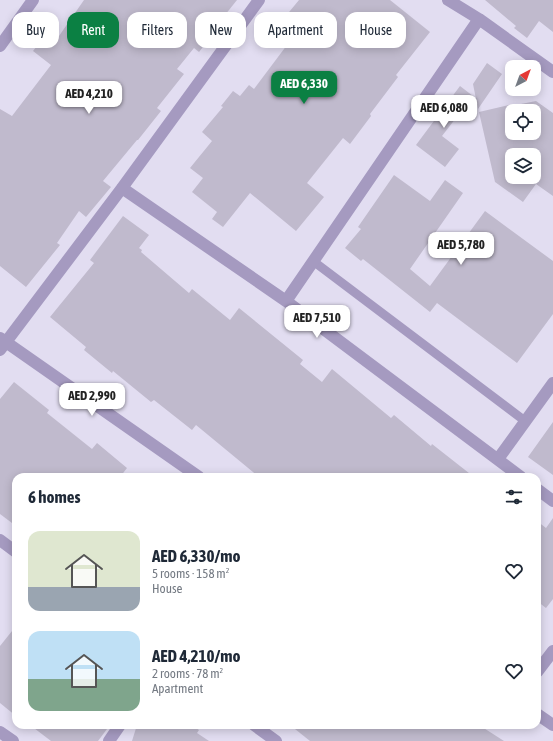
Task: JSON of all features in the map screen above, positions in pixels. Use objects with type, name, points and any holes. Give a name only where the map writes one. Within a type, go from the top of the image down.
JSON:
[{"type":"street","points":[[0,46],[33,0]]},
{"type":"street","points":[[193,473],[2,344],[122,188],[259,0]]},
{"type":"street","points":[[448,0],[479,19],[553,72]]},
{"type":"street","points":[[286,301],[479,19]]},
{"type":"street","points":[[122,188],[286,301],[516,473]]},
{"type":"street","points":[[498,460],[553,383]]},
{"type":"street","points":[[541,492],[553,501]]},
{"type":"street","points":[[0,540],[12,549]]},
{"type":"street","points":[[541,667],[553,651]]},
{"type":"street","points":[[541,717],[553,725]]},
{"type":"street","points":[[109,741],[117,729]]},
{"type":"street","points":[[262,729],[276,741]]},
{"type":"street","points":[[0,732],[13,741]]},
{"type":"lane","points":[[313,261],[525,421]]},
{"type":"building","points":[[84,0],[237,0],[227,12],[195,12],[195,48],[202,48],[199,52],[194,48],[177,69],[184,74],[157,108],[161,111],[103,181],[111,187],[86,217],[79,211],[57,243],[60,245],[26,287],[0,266],[0,109],[12,116],[51,65],[33,51],[35,48],[59,48],[59,36],[67,24],[67,48],[119,48],[119,12],[76,12]]},
{"type":"building","points":[[299,0],[390,0],[405,12],[345,12],[345,48],[406,48],[406,13],[430,32],[396,75],[398,77],[370,114],[371,116],[350,144],[343,138],[307,183],[324,197],[296,231],[250,193],[223,227],[212,219],[217,212],[192,192],[203,178],[190,168],[212,141],[202,132],[223,107],[221,106],[233,91],[240,96],[249,85],[254,89],[285,48],[337,48],[337,12],[289,12]]},
{"type":"building","points":[[485,0],[553,0],[553,32],[539,21],[527,38],[514,28],[516,26]]},
{"type":"building","points":[[487,63],[502,74],[478,109],[473,84]]},
{"type":"building","points":[[460,86],[473,96],[442,136],[459,149],[445,167],[416,145]]},
{"type":"building","points":[[536,101],[540,104],[521,104]]},
{"type":"building","points":[[541,105],[553,113],[553,196],[536,184],[523,202],[495,182],[479,112],[505,106],[505,140],[541,140]]},
{"type":"building","points":[[394,175],[430,201],[445,180],[463,193],[410,269],[430,286],[485,211],[553,261],[553,314],[517,363],[437,303],[430,312],[363,259],[361,261],[345,248],[361,229],[358,227]]},
{"type":"building","points":[[123,216],[149,235],[139,248],[142,250],[141,252],[189,293],[192,289],[230,320],[239,308],[303,360],[300,364],[322,382],[332,369],[391,418],[394,415],[431,446],[432,444],[469,473],[254,473],[196,425],[192,430],[154,400],[151,402],[113,371],[112,373],[84,350],[86,347],[50,317],[94,263],[90,260]]},
{"type":"building","points":[[14,382],[49,410],[47,413],[92,449],[97,443],[127,468],[123,473],[12,473],[12,523],[0,514],[0,399]]},
{"type":"building","points":[[553,422],[553,475],[528,457]]},
{"type":"building","points":[[553,518],[553,599],[546,608],[541,604],[541,524],[546,528]]},
{"type":"building","points":[[12,631],[12,713],[0,703],[0,646]]},
{"type":"building","points":[[35,729],[107,729],[98,741],[51,741]]},
{"type":"building","points":[[136,729],[198,729],[199,730],[197,733],[209,741],[132,741]]},
{"type":"building","points":[[295,729],[485,729],[504,741],[310,741]]}]
